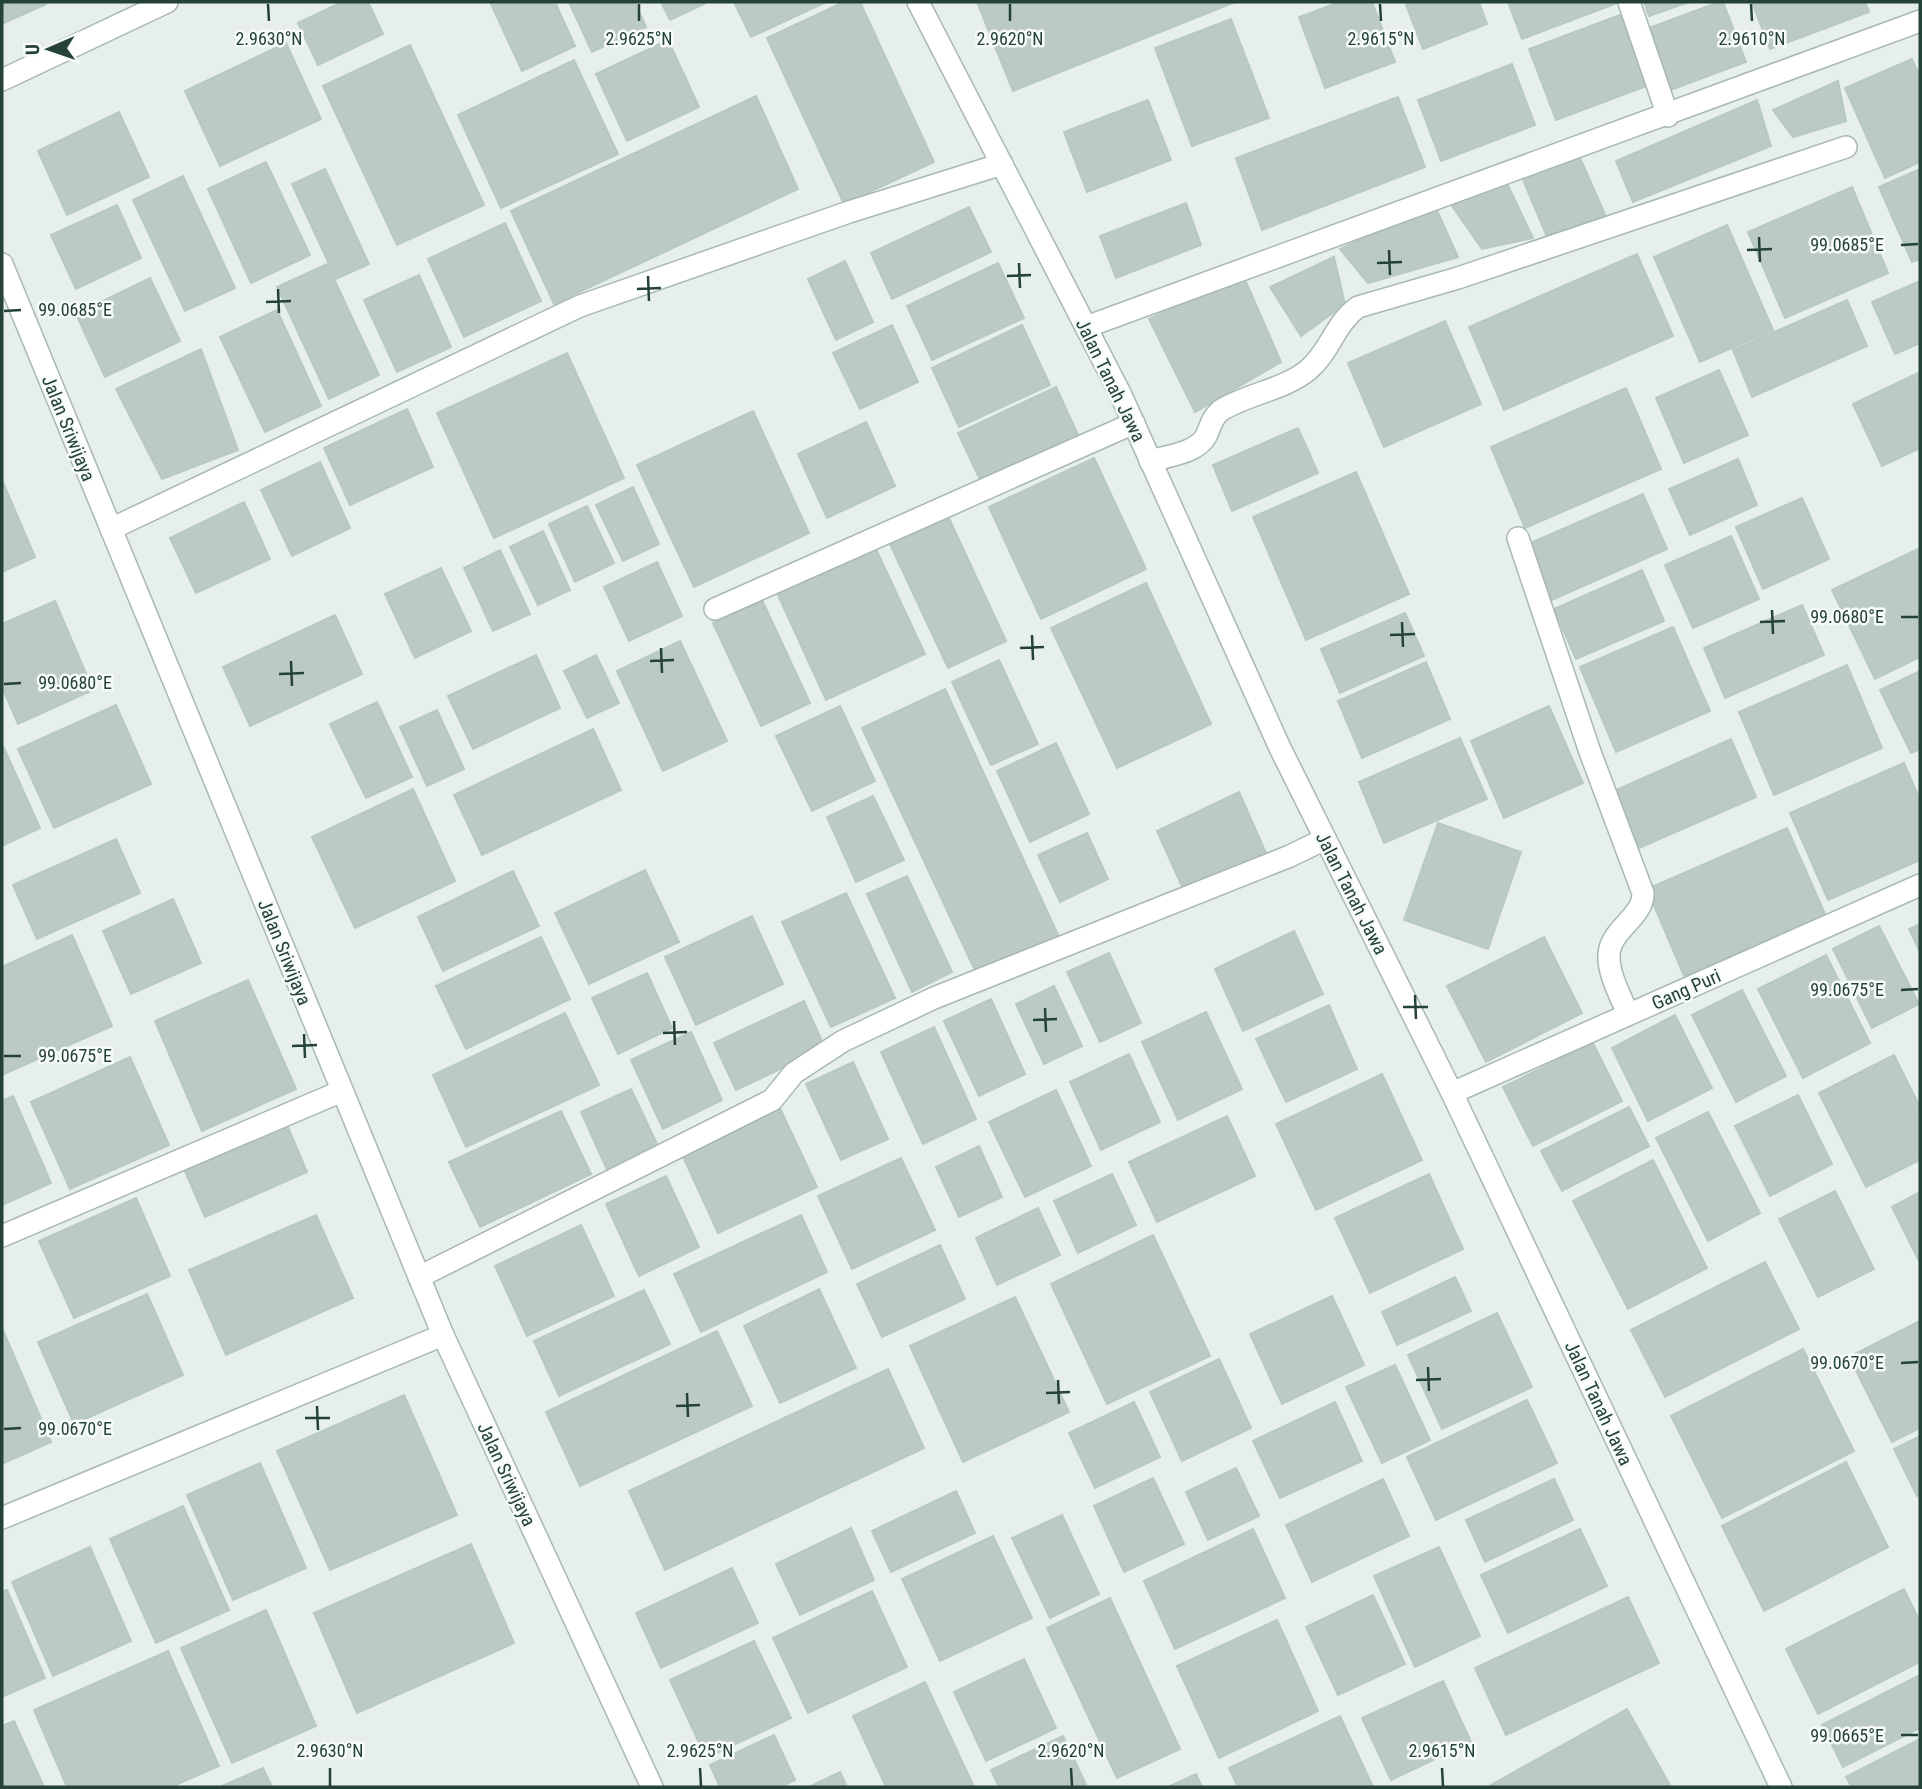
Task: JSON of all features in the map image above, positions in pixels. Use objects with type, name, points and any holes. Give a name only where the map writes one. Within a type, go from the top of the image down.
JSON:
[{"type":"street","points":[[2,80],[167,2]]},
{"type":"street","name":"Jalan Tanah Jawa","points":[[918,2],[1134,424],[1280,748],[1452,1093],[1781,1787]]},
{"type":"street","points":[[1629,2],[1668,116]]},
{"type":"street","points":[[1086,327],[1668,116],[1920,21]]},
{"type":"street","points":[[1150,461],[1195,447],[1207,434],[1210,423],[1220,411],[1306,372],[1319,360],[1346,315],[1358,307],[1458,278],[1846,147]]},
{"type":"street","points":[[111,529],[580,306],[849,212],[1002,164]]},
{"type":"street","name":"Jalan Sriwijaya","points":[[2,264],[443,1335],[652,1787]]},
{"type":"street","points":[[715,609],[1134,424]]},
{"type":"street","points":[[1518,538],[1590,752],[1643,893],[1642,905],[1624,924],[1609,950],[1610,966],[1628,1014]]},
{"type":"street","points":[[419,1277],[772,1100],[794,1073],[843,1041],[934,998],[1325,839]]},
{"type":"street","name":"Gang Puri","points":[[1452,1093],[1920,885]]},
{"type":"street","points":[[2,1236],[342,1091]]},
{"type":"street","points":[[2,1518],[443,1335]]},
{"type":"building","points":[[2,2],[45,2],[46,4],[2,24]]},
{"type":"building","points":[[342,2],[368,2],[383,34],[318,65],[298,23]]},
{"type":"building","points":[[490,2],[555,2],[575,46],[522,71]]},
{"type":"building","points":[[569,2],[635,2],[646,27],[592,52]]},
{"type":"building","points":[[661,2],[708,2],[670,20]]},
{"type":"building","points":[[734,2],[826,2],[751,37]]},
{"type":"building","points":[[844,2],[860,2],[934,162],[844,204],[767,38]]},
{"type":"building","points":[[977,2],[1235,2],[1013,91]]},
{"type":"building","points":[[1340,2],[1372,2],[1395,62],[1325,88],[1299,17]]},
{"type":"building","points":[[1405,2],[1479,2],[1487,24],[1423,49]]},
{"type":"building","points":[[1508,2],[1620,2],[1522,39]]},
{"type":"building","points":[[1644,2],[1689,2],[1649,16]]},
{"type":"building","points":[[1723,2],[1746,62],[1668,91],[1646,29]]},
{"type":"building","points":[[1752,2],[1865,2],[1869,12],[1770,49]]},
{"type":"building","points":[[1625,13],[1652,84],[1556,120],[1529,49]]},
{"type":"building","points":[[1231,19],[1269,118],[1192,146],[1155,48]]},
{"type":"building","points":[[668,40],[699,107],[627,141],[596,74]]},
{"type":"building","points":[[286,43],[321,119],[220,166],[185,91]]},
{"type":"building","points":[[410,45],[484,205],[397,245],[323,86]]},
{"type":"building","points":[[1912,59],[1920,77],[1920,162],[1885,178],[1845,88]]},
{"type":"building","points":[[574,60],[618,154],[501,208],[458,115]]},
{"type":"building","points":[[1512,64],[1535,125],[1441,161],[1418,100]]},
{"type":"building","points":[[1838,81],[1846,121],[1793,137],[1773,110]]},
{"type":"building","points":[[756,96],[798,189],[554,304],[511,211]]},
{"type":"building","points":[[1398,97],[1425,167],[1262,230],[1236,158]]},
{"type":"building","points":[[1148,100],[1171,160],[1087,192],[1064,132]]},
{"type":"building","points":[[1757,100],[1771,146],[1633,202],[1616,161]]},
{"type":"building","points":[[119,112],[149,177],[67,215],[38,151]]},
{"type":"building","points":[[1577,151],[1607,219],[1550,244],[1521,175]]},
{"type":"building","points":[[266,162],[310,255],[251,283],[208,189]]},
{"type":"building","points":[[325,169],[369,264],[336,279],[292,184]]},
{"type":"building","points":[[1920,169],[1920,259],[1912,262],[1879,187]]},
{"type":"building","points":[[183,176],[235,288],[185,311],[133,200]]},
{"type":"building","points":[[1505,179],[1533,238],[1482,249],[1450,203]]},
{"type":"building","points":[[1852,187],[1888,273],[1785,318],[1748,232]]},
{"type":"building","points":[[1186,203],[1201,245],[1116,278],[1100,236]]},
{"type":"building","points":[[1434,204],[1458,257],[1368,283],[1340,249]]},
{"type":"building","points":[[117,205],[141,258],[76,289],[51,235]]},
{"type":"building","points":[[969,207],[991,252],[892,299],[871,253]]},
{"type":"building","points":[[505,223],[541,301],[464,337],[428,259]]},
{"type":"building","points":[[1727,225],[1773,330],[1700,362],[1654,257]]},
{"type":"building","points":[[1637,254],[1673,336],[1504,410],[1469,327]]},
{"type":"building","points":[[1334,257],[1345,304],[1301,336],[1270,287]]},
{"type":"building","points":[[845,261],[873,322],[836,340],[808,279]]},
{"type":"building","points":[[998,263],[1024,318],[932,360],[907,306]]},
{"type":"building","points":[[327,264],[379,375],[329,399],[277,287]]},
{"type":"building","points":[[419,275],[451,347],[397,372],[364,300]]},
{"type":"building","points":[[1243,275],[1281,362],[1195,412],[1149,319]]},
{"type":"building","points":[[150,278],[180,341],[105,377],[76,314]]},
{"type":"building","points":[[1920,281],[1920,343],[1895,354],[1872,302]]},
{"type":"building","points":[[1847,300],[1867,346],[1752,397],[1733,350]]},
{"type":"building","points":[[277,310],[321,406],[265,432],[220,337]]},
{"type":"building","points":[[1445,321],[1481,404],[1384,447],[1348,363]]},
{"type":"building","points":[[892,325],[918,382],[860,409],[833,353]]},
{"type":"building","points":[[1022,325],[1050,385],[959,427],[932,368]]},
{"type":"building","points":[[201,349],[238,450],[162,479],[116,389]]},
{"type":"building","points":[[567,353],[624,478],[494,538],[437,413]]},
{"type":"building","points":[[1719,370],[1748,435],[1684,463],[1656,398]]},
{"type":"building","points":[[1920,372],[1920,448],[1882,466],[1853,404]]},
{"type":"building","points":[[1056,387],[1079,437],[981,482],[958,433]]},
{"type":"building","points":[[1626,388],[1661,469],[1525,528],[1491,447]]},
{"type":"building","points":[[407,409],[433,467],[350,505],[324,448]]},
{"type":"building","points":[[753,411],[809,533],[694,587],[637,465]]},
{"type":"building","points":[[866,422],[895,486],[827,518],[798,454]]},
{"type":"building","points":[[1298,428],[1318,473],[1232,511],[1213,465]]},
{"type":"building","points":[[1094,458],[1146,569],[1041,619],[989,507]]},
{"type":"building","points":[[1738,459],[1757,505],[1690,535],[1669,489]]},
{"type":"building","points":[[320,462],[350,528],[292,556],[261,490]]},
{"type":"building","points":[[1356,472],[1409,594],[1306,640],[1253,517]]},
{"type":"building","points":[[2,480],[35,557],[2,572]]},
{"type":"building","points":[[633,487],[659,544],[623,561],[596,505]]},
{"type":"building","points":[[1643,494],[1667,549],[1552,600],[1528,544]]},
{"type":"building","points":[[1802,498],[1829,559],[1763,589],[1736,527]]},
{"type":"building","points":[[244,502],[270,559],[196,593],[170,538]]},
{"type":"building","points":[[587,506],[614,563],[575,582],[549,524]]},
{"type":"building","points":[[947,514],[1006,641],[948,668],[889,542]]},
{"type":"building","points":[[543,531],[570,590],[538,605],[510,547]]},
{"type":"building","points":[[1731,536],[1759,599],[1693,628],[1665,565]]},
{"type":"building","points":[[875,547],[925,654],[826,700],[777,593]]},
{"type":"building","points":[[1920,548],[1920,657],[1875,679],[1832,590]]},
{"type":"building","points":[[500,550],[530,614],[493,631],[464,568]]},
{"type":"building","points":[[657,562],[682,616],[629,641],[604,587]]},
{"type":"building","points":[[441,568],[471,631],[415,658],[385,594]]},
{"type":"building","points":[[1642,570],[1664,621],[1576,659],[1554,609]]},
{"type":"building","points":[[1146,583],[1211,724],[1117,768],[1051,628]]},
{"type":"building","points":[[762,600],[810,703],[761,726],[713,623]]},
{"type":"building","points":[[55,601],[93,690],[18,724],[2,687],[2,624]]},
{"type":"building","points":[[1802,605],[1824,655],[1725,698],[1704,648]]},
{"type":"building","points":[[1405,613],[1424,656],[1340,693],[1321,649]]},
{"type":"building","points":[[335,615],[362,674],[250,726],[223,667]]},
{"type":"building","points":[[1673,627],[1710,711],[1616,752],[1580,667]]},
{"type":"building","points":[[680,641],[727,741],[663,771],[617,671]]},
{"type":"building","points":[[536,655],[560,708],[473,749],[448,696]]},
{"type":"building","points":[[596,655],[619,703],[587,718],[564,671]]},
{"type":"building","points":[[999,660],[1038,744],[991,765],[952,682]]},
{"type":"building","points":[[1426,662],[1450,719],[1362,758],[1338,701]]},
{"type":"building","points":[[1847,665],[1882,748],[1774,795],[1739,712]]},
{"type":"building","points":[[1920,671],[1920,749],[1911,753],[1880,690]]},
{"type":"building","points":[[945,689],[1059,937],[977,975],[862,728]]},
{"type":"building","points":[[377,702],[412,777],[366,798],[330,724]]},
{"type":"building","points":[[116,705],[151,784],[54,828],[18,749]]},
{"type":"building","points":[[840,706],[875,781],[812,811],[776,736]]},
{"type":"building","points":[[1549,706],[1583,783],[1504,818],[1471,741]]},
{"type":"building","points":[[437,710],[464,769],[427,786],[400,727]]},
{"type":"building","points":[[593,729],[621,790],[482,855],[454,795]]},
{"type":"building","points":[[1460,738],[1487,799],[1384,843],[1359,782]]},
{"type":"building","points":[[1731,739],[1756,797],[1639,848],[1614,791]]},
{"type":"building","points":[[1056,743],[1089,814],[1030,842],[997,771]]},
{"type":"building","points":[[4,748],[40,828],[2,846],[2,749]]},
{"type":"building","points":[[1904,763],[1920,800],[1920,860],[1828,900],[1790,813]]},
{"type":"building","points":[[413,789],[455,881],[355,928],[312,837]]},
{"type":"building","points":[[1239,792],[1266,853],[1184,891],[1157,831]]},
{"type":"building","points":[[873,796],[904,860],[856,882],[827,817]]},
{"type":"building","points":[[1438,823],[1521,852],[1488,949],[1404,920]]},
{"type":"building","points":[[1787,828],[1825,914],[1684,976],[1647,889]]},
{"type":"building","points":[[1087,833],[1108,879],[1060,902],[1038,855]]},
{"type":"building","points":[[116,839],[140,893],[37,939],[13,885]]},
{"type":"building","points":[[645,870],[679,942],[589,984],[555,913]]},
{"type":"building","points":[[513,871],[539,926],[443,971],[418,917]]},
{"type":"building","points":[[907,876],[952,972],[912,992],[867,894]]},
{"type":"building","points":[[846,893],[895,998],[831,1027],[782,922]]},
{"type":"building","points":[[173,899],[201,963],[131,994],[103,931]]},
{"type":"building","points":[[752,916],[783,984],[696,1025],[665,957]]},
{"type":"building","points":[[1920,924],[1920,952],[1909,929]]},
{"type":"building","points":[[1879,926],[1919,1004],[1872,1028],[1833,949]]},
{"type":"building","points":[[1294,931],[1323,994],[1243,1031],[1215,969]]},
{"type":"building","points":[[72,935],[112,1026],[2,1075],[2,967]]},
{"type":"building","points":[[541,937],[570,999],[466,1049],[436,986]]},
{"type":"building","points":[[1544,937],[1582,1013],[1486,1062],[1447,986]]},
{"type":"building","points":[[1109,953],[1141,1023],[1100,1042],[1067,972]]},
{"type":"building","points":[[1826,955],[1870,1043],[1803,1078],[1758,989]]},
{"type":"building","points":[[647,973],[672,1028],[618,1054],[592,998]]},
{"type":"building","points":[[248,980],[296,1089],[202,1131],[155,1021]]},
{"type":"building","points":[[1054,986],[1082,1046],[1044,1064],[1016,1004]]},
{"type":"building","points":[[1742,990],[1786,1076],[1736,1102],[1692,1015]]},
{"type":"building","points":[[991,999],[1025,1074],[979,1096],[944,1021]]},
{"type":"building","points":[[804,1001],[825,1048],[736,1090],[714,1043]]},
{"type":"building","points":[[1329,1005],[1357,1069],[1286,1102],[1256,1039]]},
{"type":"building","points":[[1206,1012],[1242,1089],[1178,1120],[1142,1042]]},
{"type":"building","points":[[565,1013],[599,1085],[466,1147],[433,1075]]},
{"type":"building","points":[[1675,1015],[1712,1088],[1648,1121],[1612,1048]]},
{"type":"building","points":[[934,1027],[976,1119],[923,1144],[881,1052]]},
{"type":"building","points":[[691,1032],[722,1100],[663,1129],[631,1060]]},
{"type":"building","points":[[1593,1043],[1622,1101],[1533,1146],[1503,1087]]},
{"type":"building","points":[[1129,1054],[1160,1122],[1101,1150],[1070,1082]]},
{"type":"building","points":[[1894,1055],[1920,1107],[1920,1160],[1866,1187],[1819,1093]]},
{"type":"building","points":[[130,1057],[169,1145],[70,1189],[31,1102]]},
{"type":"building","points":[[853,1062],[888,1139],[841,1160],[806,1084]]},
{"type":"building","points":[[1382,1074],[1422,1160],[1316,1210],[1276,1124]]},
{"type":"building","points":[[631,1089],[659,1148],[608,1172],[581,1112]]},
{"type":"building","points":[[1056,1090],[1091,1166],[1025,1197],[989,1122]]},
{"type":"building","points":[[1798,1095],[1832,1164],[1770,1196],[1735,1126]]},
{"type":"building","points":[[13,1096],[51,1183],[2,1205],[2,1101]]},
{"type":"building","points":[[778,1104],[817,1187],[718,1233],[680,1150]]},
{"type":"building","points":[[1629,1107],[1649,1146],[1562,1191],[1541,1151]]},
{"type":"building","points":[[561,1111],[591,1174],[480,1227],[449,1162]]},
{"type":"building","points":[[1708,1112],[1760,1213],[1708,1241],[1656,1138]]},
{"type":"building","points":[[1227,1116],[1255,1176],[1157,1222],[1129,1162]]},
{"type":"building","points":[[287,1125],[307,1172],[205,1217],[184,1169]]},
{"type":"building","points":[[979,1146],[1002,1197],[959,1217],[936,1167]]},
{"type":"building","points":[[901,1158],[935,1230],[852,1269],[818,1196]]},
{"type":"building","points":[[1653,1160],[1707,1268],[1628,1309],[1573,1201]]},
{"type":"building","points":[[1112,1174],[1136,1225],[1078,1253],[1054,1201]]},
{"type":"building","points":[[1429,1174],[1463,1249],[1370,1293],[1335,1218]]},
{"type":"building","points":[[666,1176],[699,1247],[639,1276],[606,1204]]},
{"type":"building","points":[[1835,1191],[1874,1269],[1818,1297],[1779,1219]]},
{"type":"building","points":[[1920,1192],[1920,1263],[1892,1207]]},
{"type":"building","points":[[136,1198],[170,1276],[74,1318],[39,1241]]},
{"type":"building","points":[[1038,1208],[1060,1255],[997,1285],[976,1238]]},
{"type":"building","points":[[316,1215],[353,1298],[226,1355],[189,1270]]},
{"type":"building","points":[[801,1215],[827,1272],[701,1332],[674,1274]]},
{"type":"building","points":[[581,1225],[614,1296],[527,1336],[495,1266]]},
{"type":"building","points":[[1153,1235],[1210,1356],[1107,1404],[1051,1284]]},
{"type":"building","points":[[940,1245],[965,1299],[882,1337],[857,1284]]},
{"type":"building","points":[[1765,1262],[1799,1329],[1665,1397],[1631,1330]]},
{"type":"building","points":[[1455,1277],[1471,1311],[1397,1345],[1382,1312]]},
{"type":"building","points":[[819,1289],[856,1368],[780,1403],[744,1326]]},
{"type":"building","points":[[644,1290],[670,1344],[559,1396],[534,1341]]},
{"type":"building","points":[[147,1294],[183,1375],[74,1424],[38,1342]]},
{"type":"building","points":[[1332,1296],[1364,1365],[1282,1404],[1250,1334]]},
{"type":"building","points":[[1015,1297],[1069,1412],[963,1462],[910,1346]]},
{"type":"building","points":[[1497,1313],[1532,1387],[1442,1429],[1408,1355]]},
{"type":"building","points":[[1920,1321],[1920,1428],[1892,1442],[1849,1357]]},
{"type":"building","points":[[2,1328],[51,1442],[2,1464]]},
{"type":"building","points":[[717,1331],[752,1406],[580,1486],[546,1412]]},
{"type":"building","points":[[1803,1349],[1854,1451],[1722,1518],[1671,1416]]},
{"type":"building","points":[[1219,1359],[1251,1428],[1182,1461],[1150,1392]]},
{"type":"building","points":[[1395,1365],[1430,1440],[1382,1463],[1346,1387]]},
{"type":"building","points":[[888,1369],[924,1448],[665,1570],[629,1491]]},
{"type":"building","points":[[404,1395],[457,1515],[330,1570],[277,1451]]},
{"type":"building","points":[[1527,1400],[1557,1463],[1436,1520],[1407,1457]]},
{"type":"building","points":[[1134,1402],[1160,1457],[1095,1488],[1069,1433]]},
{"type":"building","points":[[1335,1402],[1362,1461],[1280,1498],[1253,1441]]},
{"type":"building","points":[[1920,1436],[1920,1494],[1917,1496],[1894,1449]]},
{"type":"building","points":[[1846,1462],[1888,1547],[1764,1611],[1722,1526]]},
{"type":"building","points":[[260,1463],[306,1568],[233,1600],[187,1495]]},
{"type":"building","points":[[1236,1468],[1259,1516],[1208,1540],[1186,1492]]},
{"type":"building","points":[[1153,1478],[1184,1544],[1124,1572],[1094,1506]]},
{"type":"building","points":[[1383,1479],[1409,1536],[1312,1582],[1286,1525]]},
{"type":"building","points":[[1554,1479],[1573,1520],[1485,1562],[1466,1520]]},
{"type":"building","points":[[956,1491],[975,1533],[891,1572],[872,1531]]},
{"type":"building","points":[[183,1506],[229,1610],[156,1643],[110,1539]]},
{"type":"building","points":[[1062,1515],[1099,1594],[1050,1618],[1012,1538]]},
{"type":"building","points":[[851,1528],[874,1580],[800,1615],[776,1564]]},
{"type":"building","points":[[1253,1529],[1285,1598],[1175,1649],[1144,1581]]},
{"type":"building","points":[[1580,1529],[1607,1586],[1508,1633],[1481,1575]]},
{"type":"building","points":[[993,1536],[1032,1618],[940,1661],[902,1579]]},
{"type":"building","points":[[471,1544],[514,1643],[357,1713],[314,1613]]},
{"type":"building","points":[[90,1547],[131,1641],[53,1676],[12,1582]]},
{"type":"building","points":[[1439,1547],[1480,1636],[1415,1667],[1374,1576]]},
{"type":"building","points":[[732,1568],[758,1623],[661,1668],[636,1613]]},
{"type":"building","points":[[1904,1589],[1920,1622],[1920,1662],[1818,1714],[1786,1649]]},
{"type":"building","points":[[7,1590],[45,1678],[2,1697],[2,1592]]},
{"type":"building","points":[[872,1591],[907,1667],[808,1713],[773,1638]]},
{"type":"building","points":[[1373,1595],[1405,1664],[1338,1695],[1306,1627]]},
{"type":"building","points":[[1628,1597],[1659,1663],[1506,1735],[1475,1668]]},
{"type":"building","points":[[1110,1598],[1180,1749],[1117,1778],[1047,1628]]},
{"type":"building","points":[[266,1610],[316,1726],[232,1763],[181,1648]]},
{"type":"building","points":[[1277,1620],[1318,1711],[1219,1758],[1177,1666]]},
{"type":"building","points":[[754,1641],[791,1718],[706,1758],[670,1680]]},
{"type":"building","points":[[168,1651],[219,1766],[171,1787],[67,1787],[34,1710]]},
{"type":"building","points":[[1024,1659],[1056,1728],[986,1761],[954,1692]]},
{"type":"building","points":[[1920,1675],[1920,1728],[1843,1767],[1822,1725]]},
{"type":"building","points":[[1443,1681],[1471,1742],[1391,1780],[1362,1718]]},
{"type":"building","points":[[925,1682],[974,1787],[886,1787],[853,1716]]},
{"type":"building","points":[[1627,1709],[1671,1787],[1491,1785]]},
{"type":"building","points":[[1340,1716],[1373,1787],[1238,1787],[1229,1768]]},
{"type":"building","points":[[14,1721],[44,1787],[2,1787],[2,1726]]},
{"type":"building","points":[[774,1735],[795,1780],[780,1787],[720,1787],[710,1765]]},
{"type":"building","points":[[1063,1736],[1087,1787],[999,1787],[991,1770]]},
{"type":"building","points":[[1920,1739],[1920,1787],[1852,1787],[1846,1777]]},
{"type":"building","points":[[263,1768],[272,1787],[220,1787]]},
{"type":"building","points":[[840,1772],[847,1787],[809,1787]]},
{"type":"building","points":[[1196,1774],[1202,1787],[1168,1787]]}]
